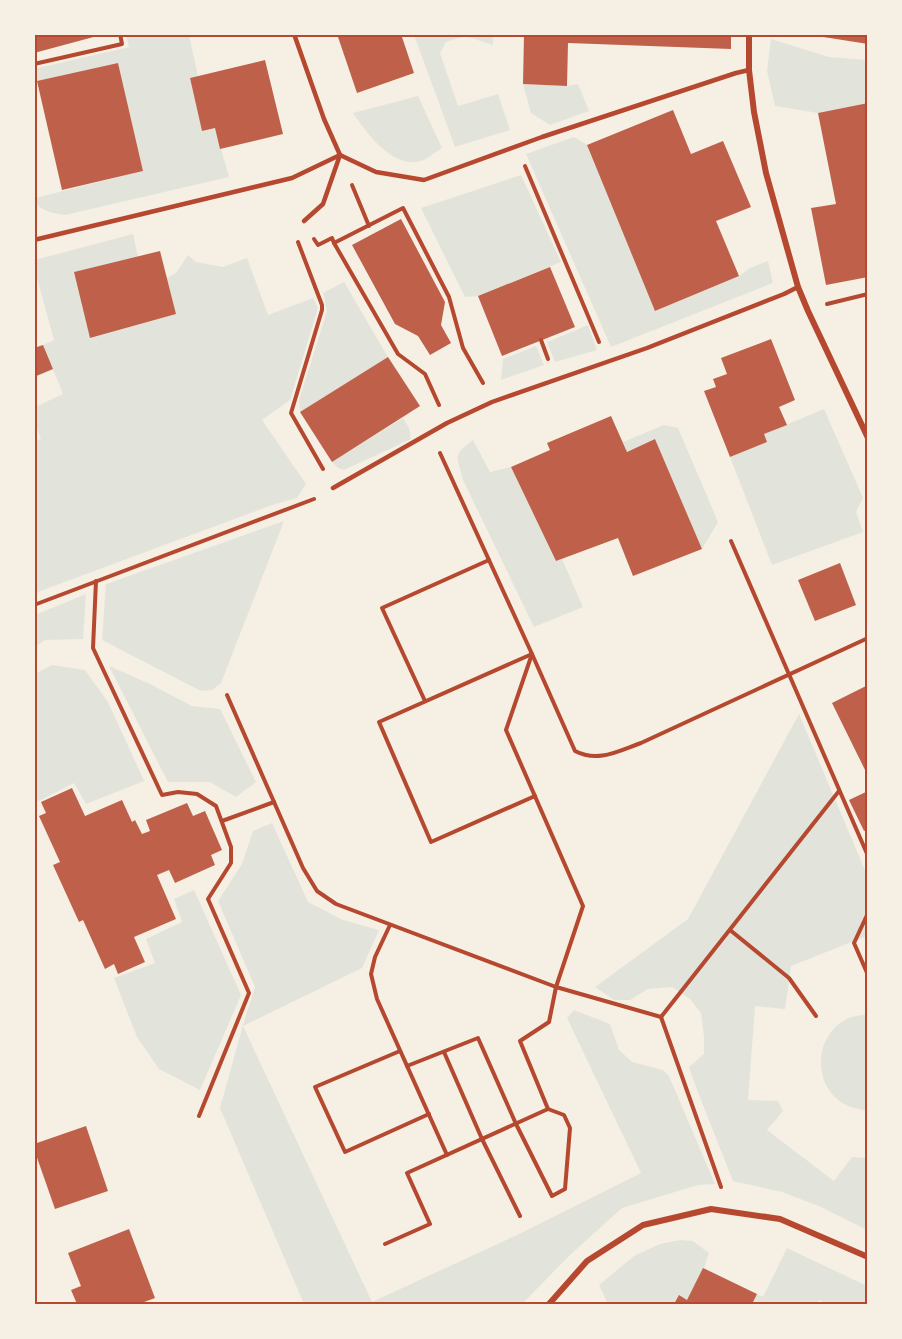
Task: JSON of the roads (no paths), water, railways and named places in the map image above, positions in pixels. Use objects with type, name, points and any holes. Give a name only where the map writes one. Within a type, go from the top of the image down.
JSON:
[{"type":"street","points":[[749,34],[749,70],[754,112],[766,173],[798,287],[867,438]]},
{"type":"street","points":[[549,1305],[587,1261],[643,1225],[711,1209],[780,1219],[867,1257]]},
{"type":"lane","points":[[294,34],[324,119],[340,154],[376,172],[424,180],[516,146],[749,70]]},
{"type":"lane","points":[[304,221],[323,204],[340,154]]},
{"type":"lane","points":[[34,240],[291,178],[340,154]]},
{"type":"lane","points":[[333,488],[447,423],[494,402],[647,348],[798,287]]}]
